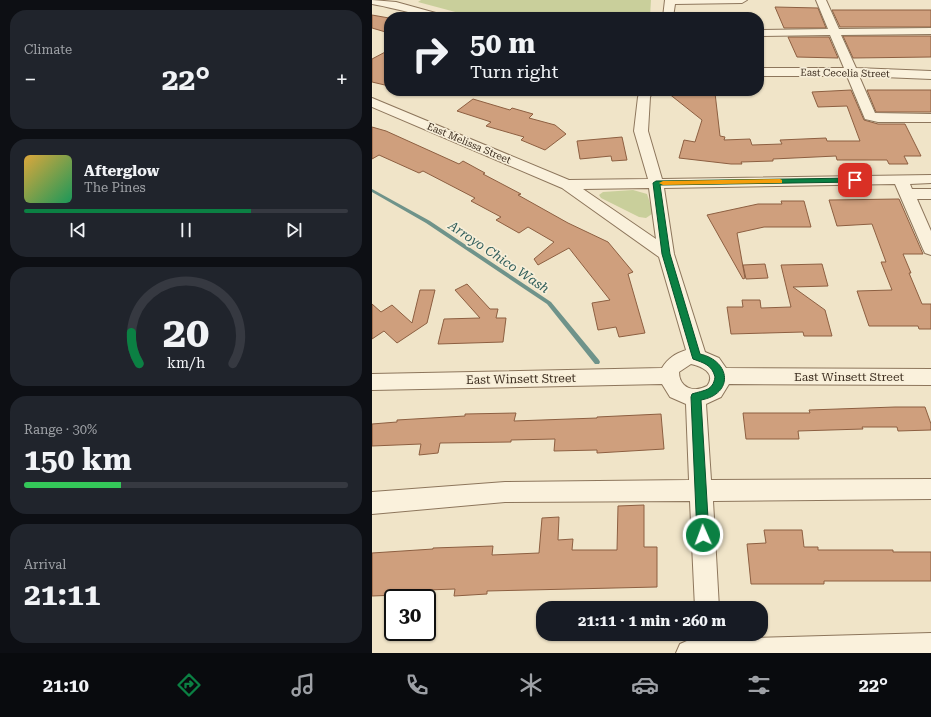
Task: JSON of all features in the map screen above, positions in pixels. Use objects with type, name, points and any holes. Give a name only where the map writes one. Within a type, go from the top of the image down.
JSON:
[{"type":"street","points":[[669,12],[670,0],[742,0]]},
{"type":"street","points":[[821,0],[853,72],[870,116],[878,118],[931,118]]},
{"type":"street","points":[[372,1],[400,3],[425,12]]},
{"type":"street","points":[[764,33],[931,32]]},
{"type":"street","name":"East Cecelia Street","points":[[764,72],[853,72],[931,75]]},
{"type":"street","points":[[645,96],[640,131],[656,183],[666,254],[697,356]]},
{"type":"street","name":"East Melissa Street","points":[[372,102],[566,185],[666,254]]},
{"type":"street","name":"East Melissa Street","points":[[566,185],[931,179]]},
{"type":"street","points":[[901,180],[931,249]]},
{"type":"street","points":[[907,194],[931,194]]},
{"type":"street","points":[[697,356],[707,359],[714,364],[720,376],[719,384],[715,390],[708,395],[696,397],[682,394],[675,389],[671,382],[670,376],[671,368],[676,362],[682,358],[697,356]]},
{"type":"street","name":"East Winsett Street","points":[[372,382],[670,376]]},
{"type":"street","name":"East Winsett Street","points":[[720,376],[931,377]]},
{"type":"street","points":[[696,397],[707,601]]},
{"type":"street","points":[[372,503],[505,492],[701,492],[931,489]]},
{"type":"street","points":[[708,641],[709,653]]},
{"type":"street","points":[[689,653],[931,646]]},
{"type":"green space","points":[[421,0],[651,0],[650,12],[455,12],[418,2]]},
{"type":"green space","points":[[633,190],[647,194],[652,209],[652,214],[646,218],[639,217],[601,198],[599,195],[603,192]]},
{"type":"building","points":[[775,7],[818,8],[826,28],[784,28]]},
{"type":"building","points":[[832,10],[931,10],[931,27],[840,27]]},
{"type":"building","points":[[372,15],[384,17],[384,32],[372,28]]},
{"type":"building","points":[[843,36],[931,36],[931,57],[853,58]]},
{"type":"building","points":[[788,37],[829,37],[838,58],[797,57]]},
{"type":"building","points":[[384,53],[384,85],[372,82],[372,59]]},
{"type":"building","points":[[851,90],[864,120],[878,124],[905,124],[921,156],[904,156],[908,164],[889,164],[887,160],[837,160],[836,156],[773,159],[773,161],[741,162],[742,164],[679,158],[684,140],[695,142],[702,120],[672,96],[715,96],[720,136],[725,137],[724,140],[750,139],[752,145],[782,144],[780,140],[826,138],[827,141],[860,141],[847,106],[818,107],[812,92]]},
{"type":"building","points":[[867,90],[931,90],[931,112],[876,112]]},
{"type":"building","points":[[473,99],[510,110],[512,108],[533,114],[529,118],[555,125],[566,134],[545,150],[521,140],[524,137],[486,126],[491,122],[457,111]]},
{"type":"building","points":[[372,127],[386,131],[459,164],[463,161],[485,173],[483,174],[521,194],[518,195],[568,223],[608,242],[633,272],[628,274],[645,333],[619,337],[616,327],[598,330],[592,303],[610,300],[569,248],[538,265],[534,259],[554,242],[528,227],[519,233],[496,220],[501,217],[471,201],[475,198],[423,171],[419,173],[379,155],[372,159]]},
{"type":"building","points":[[622,137],[627,160],[612,161],[611,156],[580,159],[577,141]]},
{"type":"building","points":[[899,199],[923,254],[903,254],[922,304],[931,304],[931,329],[919,329],[918,326],[869,326],[857,291],[892,290],[881,262],[886,262],[872,224],[837,226],[829,200]]},
{"type":"building","points":[[781,201],[804,201],[811,227],[764,227],[737,233],[745,278],[743,279],[707,215],[758,204],[782,204]]},
{"type":"building","points":[[765,264],[768,278],[746,279],[743,265]]},
{"type":"building","points":[[822,264],[828,286],[793,287],[825,310],[832,336],[804,336],[803,332],[731,334],[727,307],[743,307],[742,300],[760,300],[761,308],[791,307],[781,265]]},
{"type":"building","points":[[467,284],[490,309],[498,309],[496,318],[506,318],[503,342],[438,344],[444,319],[480,318],[455,290]]},
{"type":"building","points":[[420,290],[435,290],[427,323],[397,343],[384,331],[372,339],[372,304],[381,312],[392,305],[412,323]]},
{"type":"building","points":[[925,407],[931,424],[931,430],[898,431],[897,427],[862,427],[863,429],[798,431],[799,439],[746,439],[743,413],[810,413],[809,410]]},
{"type":"building","points":[[516,413],[514,421],[661,414],[664,449],[597,453],[597,450],[554,451],[555,439],[511,440],[511,442],[440,443],[438,453],[419,455],[421,444],[372,446],[372,424],[397,422],[397,420],[465,416],[465,414]]},
{"type":"building","points":[[644,505],[644,547],[657,547],[657,587],[487,591],[487,594],[454,596],[455,589],[384,589],[384,596],[372,596],[372,553],[433,548],[493,546],[492,555],[539,553],[542,518],[559,517],[558,540],[573,539],[572,550],[617,550],[618,506]]},
{"type":"building","points":[[764,530],[802,530],[804,547],[818,547],[818,550],[893,550],[893,552],[931,552],[931,581],[824,581],[824,584],[751,584],[747,544],[766,543]]},
{"type":"waterway","name":"Arroyo Chico Wash","points":[[372,190],[428,222],[549,303],[597,362]]},
{"type":"slow traffic","points":[[663,183],[780,181]]},
{"type":"route","points":[[703,535],[696,397],[708,395],[715,390],[719,384],[720,377],[714,364],[707,359],[697,356],[666,254],[656,183],[855,180]]}]
